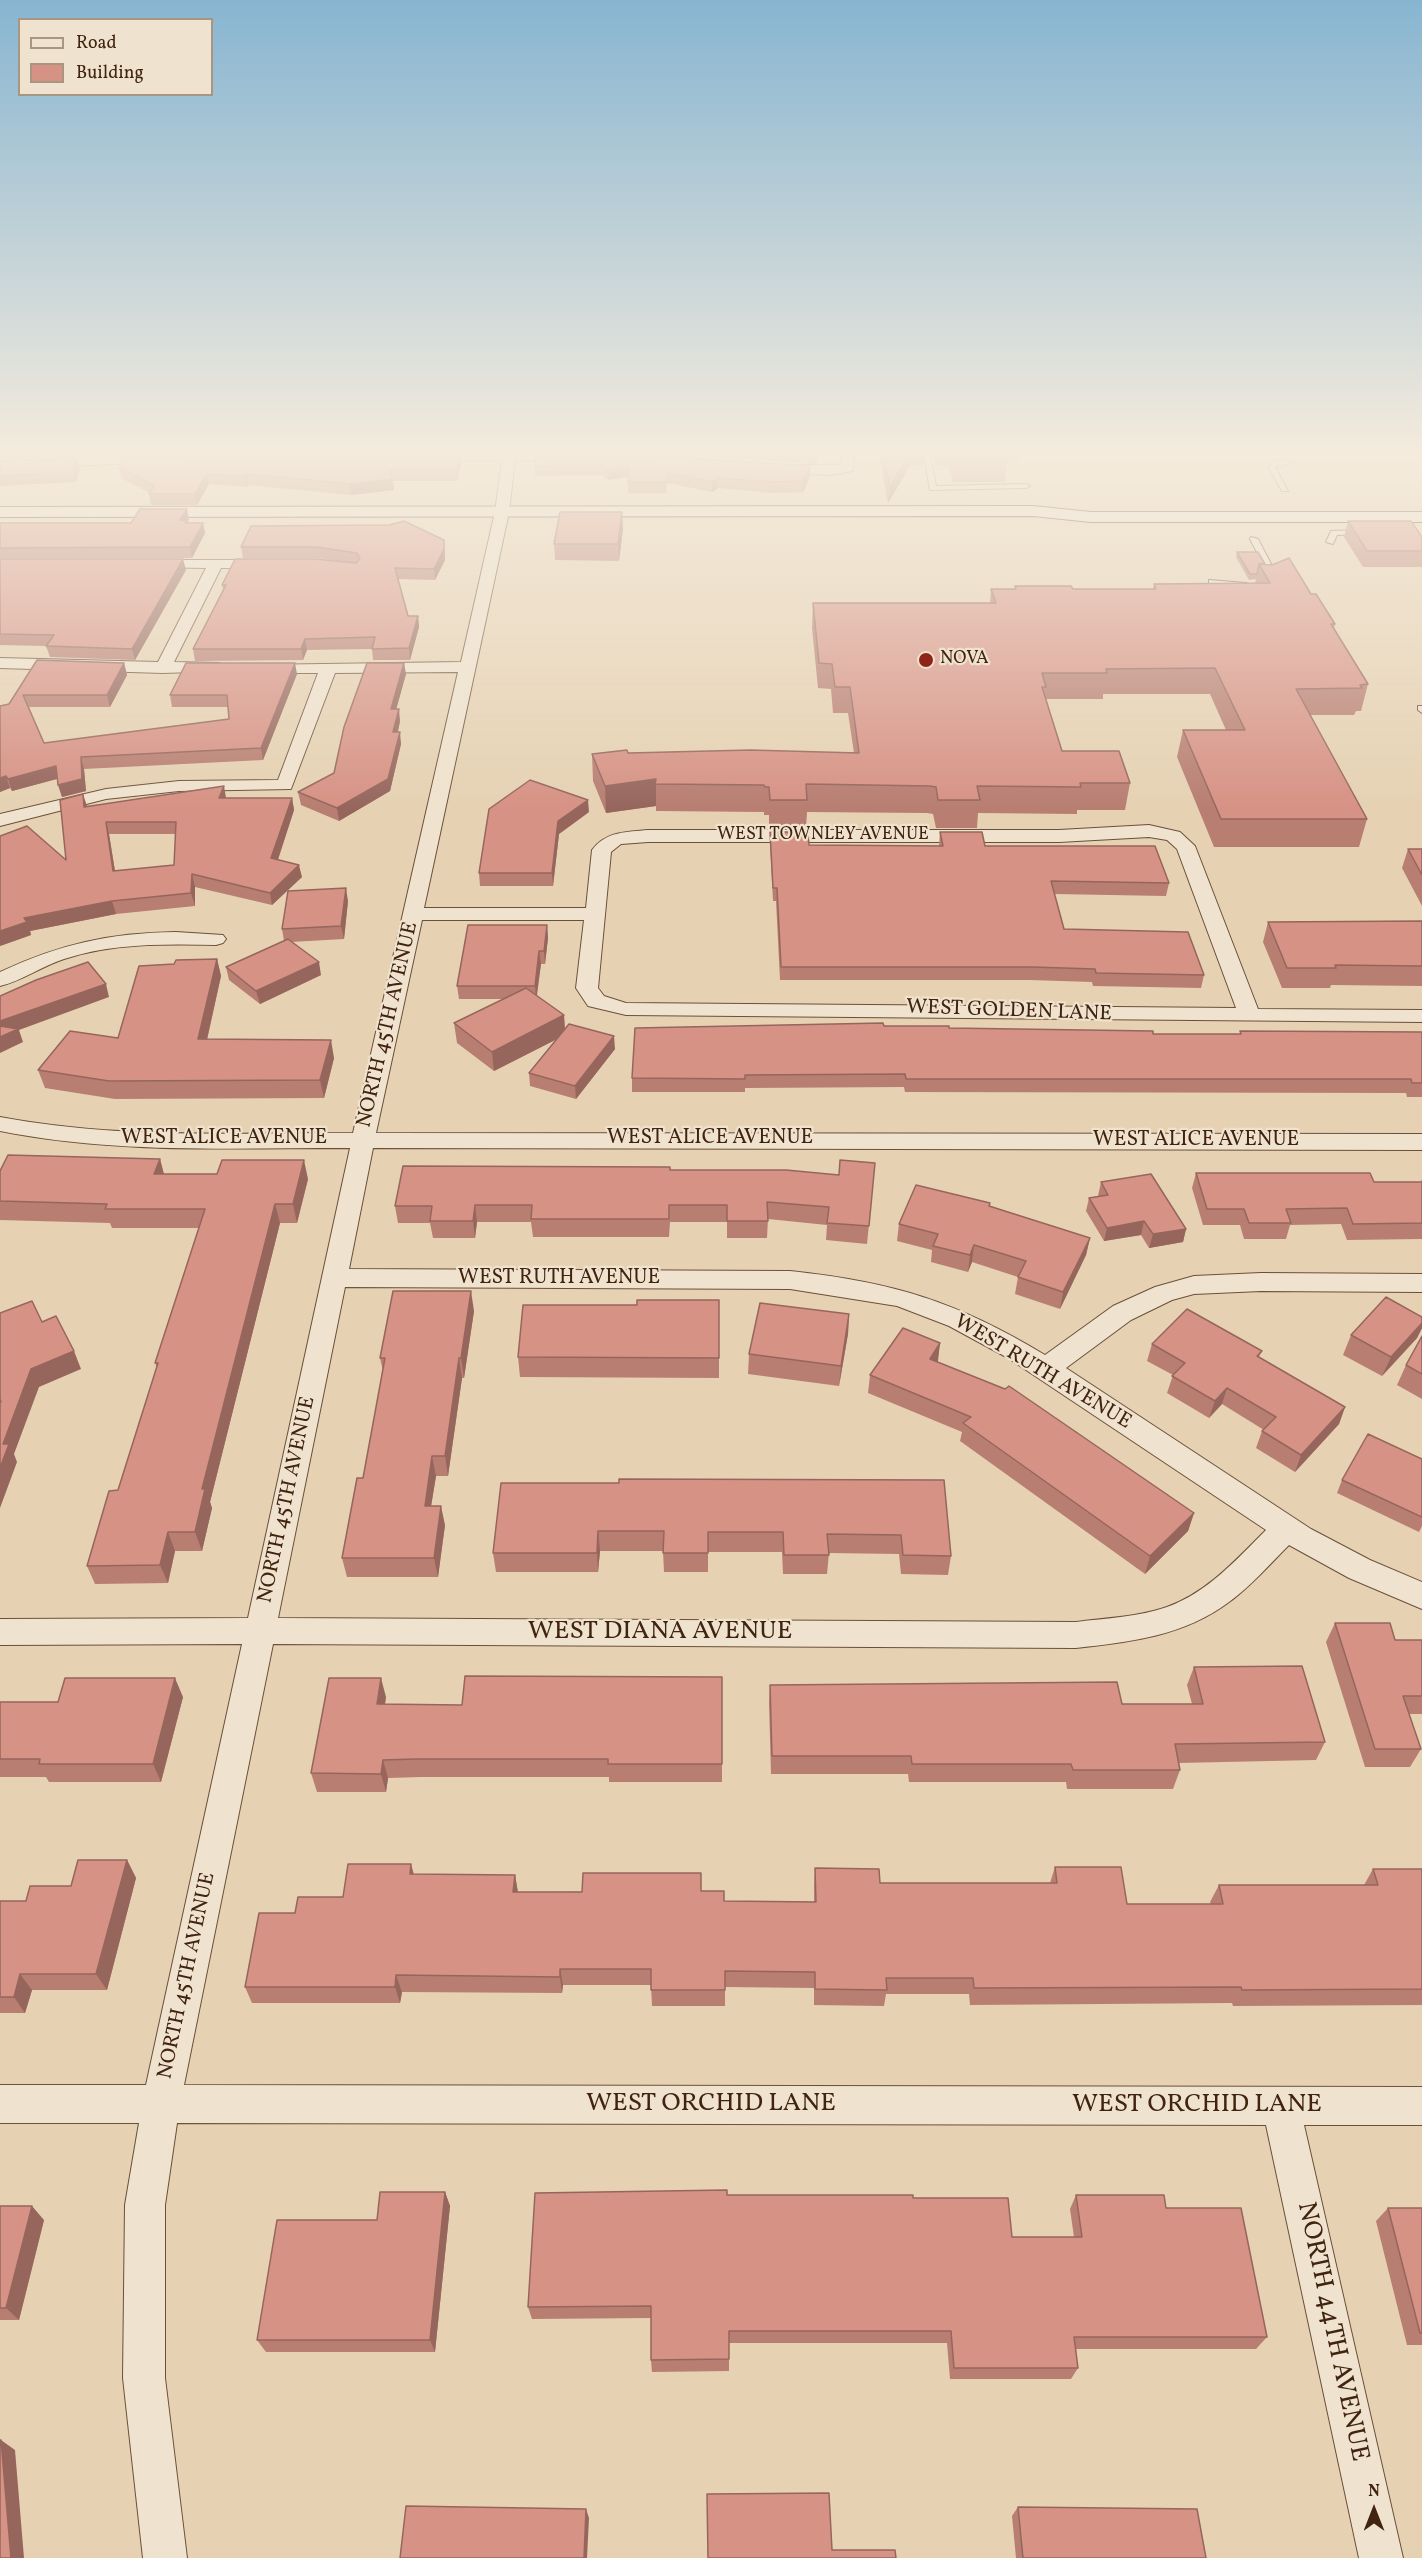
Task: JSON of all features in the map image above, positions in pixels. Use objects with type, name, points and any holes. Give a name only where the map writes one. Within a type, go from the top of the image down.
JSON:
[{"type":"street","points":[[163,668],[213,569]]},
{"type":"street","name":"NORTH 45TH AVENUE","points":[[165,2558],[144,2378],[145,2205],[161,2104],[363,1140],[489,569]]},
{"type":"street","points":[[0,663],[163,668],[468,668]]},
{"type":"street","points":[[0,820],[106,794],[179,786],[285,785],[328,668]]},
{"type":"street","name":"WEST TOWNLEY AVENUE","points":[[597,915],[602,850],[616,838],[648,836],[1059,836],[1149,831],[1173,836],[1186,846],[1250,1016]]},
{"type":"street","points":[[413,915],[597,915]]},
{"type":"street","name":"WEST GOLDEN LANE","points":[[597,915],[587,988],[596,1001],[626,1009],[836,1008],[1250,1016],[1422,1016]]},
{"type":"street","points":[[0,980],[55,956],[86,947],[173,937],[216,939]]},
{"type":"street","name":"WEST ALICE AVENUE","points":[[0,1124],[22,1130],[96,1139],[1422,1142]]},
{"type":"street","name":"WEST RUTH AVENUE","points":[[334,1278],[790,1280],[855,1287],[911,1301],[957,1318],[1046,1369],[1286,1529],[1376,1579],[1422,1596]]},
{"type":"street","points":[[1046,1369],[1122,1313],[1164,1293],[1194,1285],[1261,1282],[1422,1283]]},
{"type":"street","name":"WEST DIANA AVENUE","points":[[0,1632],[1076,1635],[1140,1627],[1192,1610],[1229,1584],[1286,1529]]},
{"type":"street","name":"WEST ORCHID LANE","points":[[0,2104],[1422,2106]]},
{"type":"street","name":"NORTH 44TH AVENUE","points":[[1281,2106],[1381,2558]]},
{"type":"lane","points":[[1266,585],[1277,581],[1272,569]]},
{"type":"lane","points":[[1212,582],[1256,585]]},
{"type":"building","points":[[0,569],[177,569],[132,649],[46,646],[54,635],[0,634]]},
{"type":"building","points":[[230,569],[395,569],[408,616],[418,616],[409,648],[372,649],[375,637],[305,639],[301,649],[193,649],[226,585],[222,585]]},
{"type":"building","points":[[1247,569],[1258,569],[1257,574],[1250,574]]},
{"type":"building","points":[[1262,569],[1296,569],[1311,594],[1316,594],[1335,624],[1331,624],[1368,684],[1360,685],[1362,688],[1296,689],[1367,819],[1221,819],[1183,730],[1245,730],[1215,668],[1106,669],[1107,673],[1042,673],[1046,687],[1042,687],[1062,751],[1119,751],[1130,783],[1080,783],[1081,787],[977,786],[980,800],[938,800],[936,787],[929,786],[806,784],[807,800],[770,800],[769,787],[764,785],[655,784],[656,779],[605,786],[592,754],[627,750],[628,753],[750,750],[859,753],[850,687],[835,687],[832,664],[819,663],[813,603],[996,603],[991,589],[1016,589],[1015,586],[1156,589],[1154,584],[1270,583]]},
{"type":"building","points":[[37,660],[124,663],[107,695],[23,695],[44,743],[229,719],[227,695],[170,695],[186,663],[295,663],[261,748],[81,757],[82,779],[58,785],[56,766],[8,779],[6,776],[0,778],[0,706],[9,704]]},
{"type":"building","points":[[367,663],[404,663],[391,709],[399,709],[393,732],[400,732],[388,779],[337,808],[298,792],[334,773],[344,727]]},
{"type":"building","points":[[530,780],[588,800],[558,821],[552,873],[479,873],[489,809]]},
{"type":"building","points":[[224,786],[219,798],[292,798],[271,858],[299,865],[270,893],[192,874],[191,893],[112,901],[24,918],[27,922],[0,931],[0,836],[27,826],[66,860],[60,800],[83,794],[84,807]],"holes":[[[106,822],[176,822],[174,865],[113,871]]]},
{"type":"building","points":[[770,832],[808,832],[809,845],[943,846],[940,832],[982,832],[985,846],[1155,846],[1169,883],[1051,881],[1064,929],[1188,932],[1204,975],[1096,973],[1095,969],[1032,967],[781,967],[777,888],[773,888]]},
{"type":"building","points":[[1408,849],[1422,849],[1422,875]]},
{"type":"building","points":[[346,888],[341,926],[282,929],[288,891]]},
{"type":"building","points":[[1422,921],[1422,966],[1335,965],[1336,968],[1287,968],[1268,922]]},
{"type":"building","points":[[468,925],[547,925],[544,951],[539,951],[535,986],[457,986]]},
{"type":"building","points":[[288,939],[319,962],[256,991],[226,967]]},
{"type":"building","points":[[217,959],[198,1039],[331,1040],[320,1080],[109,1081],[38,1070],[70,1031],[118,1038],[139,966],[174,964],[176,960]]},
{"type":"building","points":[[88,962],[106,984],[0,1021],[0,996],[36,980]]},
{"type":"building","points":[[526,988],[564,1015],[492,1052],[454,1023]]},
{"type":"building","points":[[883,1023],[884,1026],[949,1026],[949,1028],[1153,1031],[1153,1034],[1241,1034],[1240,1031],[1422,1032],[1422,1083],[1412,1083],[1411,1079],[906,1079],[905,1074],[745,1075],[745,1079],[632,1078],[635,1028]]},
{"type":"building","points":[[569,1024],[614,1036],[575,1086],[529,1073]]},
{"type":"building","points":[[0,1026],[18,1029],[0,1037]]},
{"type":"building","points":[[8,1155],[160,1159],[154,1174],[217,1174],[222,1160],[304,1160],[293,1204],[275,1204],[202,1489],[205,1489],[195,1532],[168,1532],[160,1565],[87,1566],[109,1491],[118,1490],[158,1363],[155,1363],[205,1209],[105,1209],[107,1204],[0,1201],[0,1171]]},
{"type":"building","points":[[840,1160],[875,1163],[869,1226],[827,1223],[829,1207],[767,1202],[768,1221],[727,1221],[727,1205],[669,1205],[669,1219],[531,1219],[532,1205],[475,1205],[473,1221],[430,1221],[432,1206],[395,1206],[403,1166],[670,1167],[670,1170],[786,1170],[839,1175]]},
{"type":"building","points":[[1196,1173],[1370,1173],[1374,1182],[1422,1182],[1422,1223],[1353,1224],[1347,1208],[1286,1209],[1291,1223],[1249,1223],[1244,1209],[1207,1209]]},
{"type":"building","points":[[1151,1174],[1186,1229],[1153,1234],[1144,1221],[1107,1228],[1089,1198],[1108,1195],[1101,1182]]},
{"type":"building","points":[[916,1185],[990,1203],[989,1206],[1090,1238],[1063,1292],[1018,1277],[1026,1261],[974,1245],[970,1255],[933,1246],[938,1234],[899,1224]]},
{"type":"building","points":[[393,1291],[471,1291],[445,1456],[432,1456],[425,1506],[441,1506],[434,1558],[342,1558],[357,1478],[363,1478],[385,1358],[380,1358]]},
{"type":"building","points":[[1386,1297],[1422,1317],[1422,1323],[1391,1357],[1351,1335]]},
{"type":"building","points":[[637,1300],[719,1300],[719,1358],[518,1357],[523,1305],[637,1305]]},
{"type":"building","points":[[32,1301],[42,1322],[56,1316],[74,1351],[31,1369],[3,1444],[9,1444],[0,1468],[0,1313]]},
{"type":"building","points":[[760,1303],[849,1314],[841,1366],[749,1354]]},
{"type":"building","points":[[1187,1309],[1262,1351],[1257,1356],[1345,1407],[1301,1455],[1262,1431],[1276,1417],[1227,1388],[1215,1401],[1172,1376],[1185,1363],[1152,1344]]},
{"type":"building","points":[[903,1328],[940,1343],[930,1359],[1005,1389],[1009,1386],[1194,1513],[1150,1556],[963,1423],[971,1417],[870,1375]]},
{"type":"building","points":[[1422,1336],[1422,1374],[1406,1365]]},
{"type":"building","points":[[1368,1434],[1422,1459],[1422,1517],[1342,1480]]},
{"type":"building","points":[[619,1479],[944,1480],[951,1556],[903,1555],[901,1535],[827,1534],[829,1555],[784,1555],[783,1532],[708,1532],[708,1553],[663,1553],[664,1531],[598,1531],[597,1553],[493,1553],[501,1483],[619,1483]]},
{"type":"building","points":[[1335,1623],[1390,1623],[1395,1640],[1422,1640],[1422,1696],[1403,1696],[1421,1749],[1375,1749]]},
{"type":"building","points":[[1302,1666],[1325,1742],[1175,1744],[1180,1770],[1073,1770],[1071,1764],[912,1764],[911,1756],[772,1756],[770,1685],[1117,1682],[1122,1704],[1203,1704],[1194,1667]]},
{"type":"building","points":[[465,1676],[722,1677],[722,1764],[608,1764],[608,1759],[416,1759],[383,1760],[381,1774],[311,1773],[329,1678],[381,1678],[377,1704],[462,1705]]},
{"type":"building","points":[[65,1678],[175,1678],[153,1764],[39,1764],[40,1759],[0,1759],[0,1702],[58,1702]]},
{"type":"building","points":[[78,1860],[127,1860],[96,1974],[20,1974],[14,1997],[0,1997],[0,1901],[26,1901],[30,1886],[71,1886]]},
{"type":"building","points":[[348,1864],[411,1864],[410,1874],[515,1875],[513,1892],[582,1892],[583,1873],[701,1873],[701,1891],[724,1891],[724,1901],[816,1902],[815,1868],[879,1869],[880,1883],[1057,1883],[1055,1867],[1121,1867],[1127,1904],[1223,1904],[1219,1885],[1378,1885],[1373,1869],[1422,1869],[1422,1989],[974,1988],[973,1978],[886,1978],[887,1990],[815,1989],[815,1972],[725,1971],[725,1990],[651,1990],[651,1969],[560,1969],[560,1977],[396,1975],[395,1987],[245,1987],[259,1913],[295,1913],[298,1897],[343,1897]]},
{"type":"building","points":[[727,2190],[727,2195],[913,2195],[913,2198],[1008,2198],[1012,2237],[1082,2237],[1076,2195],[1164,2195],[1166,2208],[1241,2208],[1267,2337],[1074,2337],[1078,2368],[954,2368],[951,2331],[729,2331],[729,2359],[651,2360],[651,2306],[528,2307],[535,2193]]},
{"type":"building","points":[[380,2192],[445,2192],[430,2340],[257,2340],[277,2220],[377,2220]]},
{"type":"building","points":[[0,2206],[32,2206],[6,2308],[0,2308]]},
{"type":"building","points":[[1388,2208],[1422,2208],[1422,2333],[1420,2333]]},
{"type":"building","points":[[1,2440],[11,2558],[0,2558]]},
{"type":"building","points":[[829,2493],[832,2550],[895,2550],[896,2558],[708,2558],[707,2494]]},
{"type":"building","points":[[406,2506],[586,2509],[584,2558],[400,2558]]},
{"type":"building","points":[[1018,2507],[1197,2509],[1206,2558],[1023,2558]]},
{"type":"place","name":"NOVA","points":[[926,660]]}]
